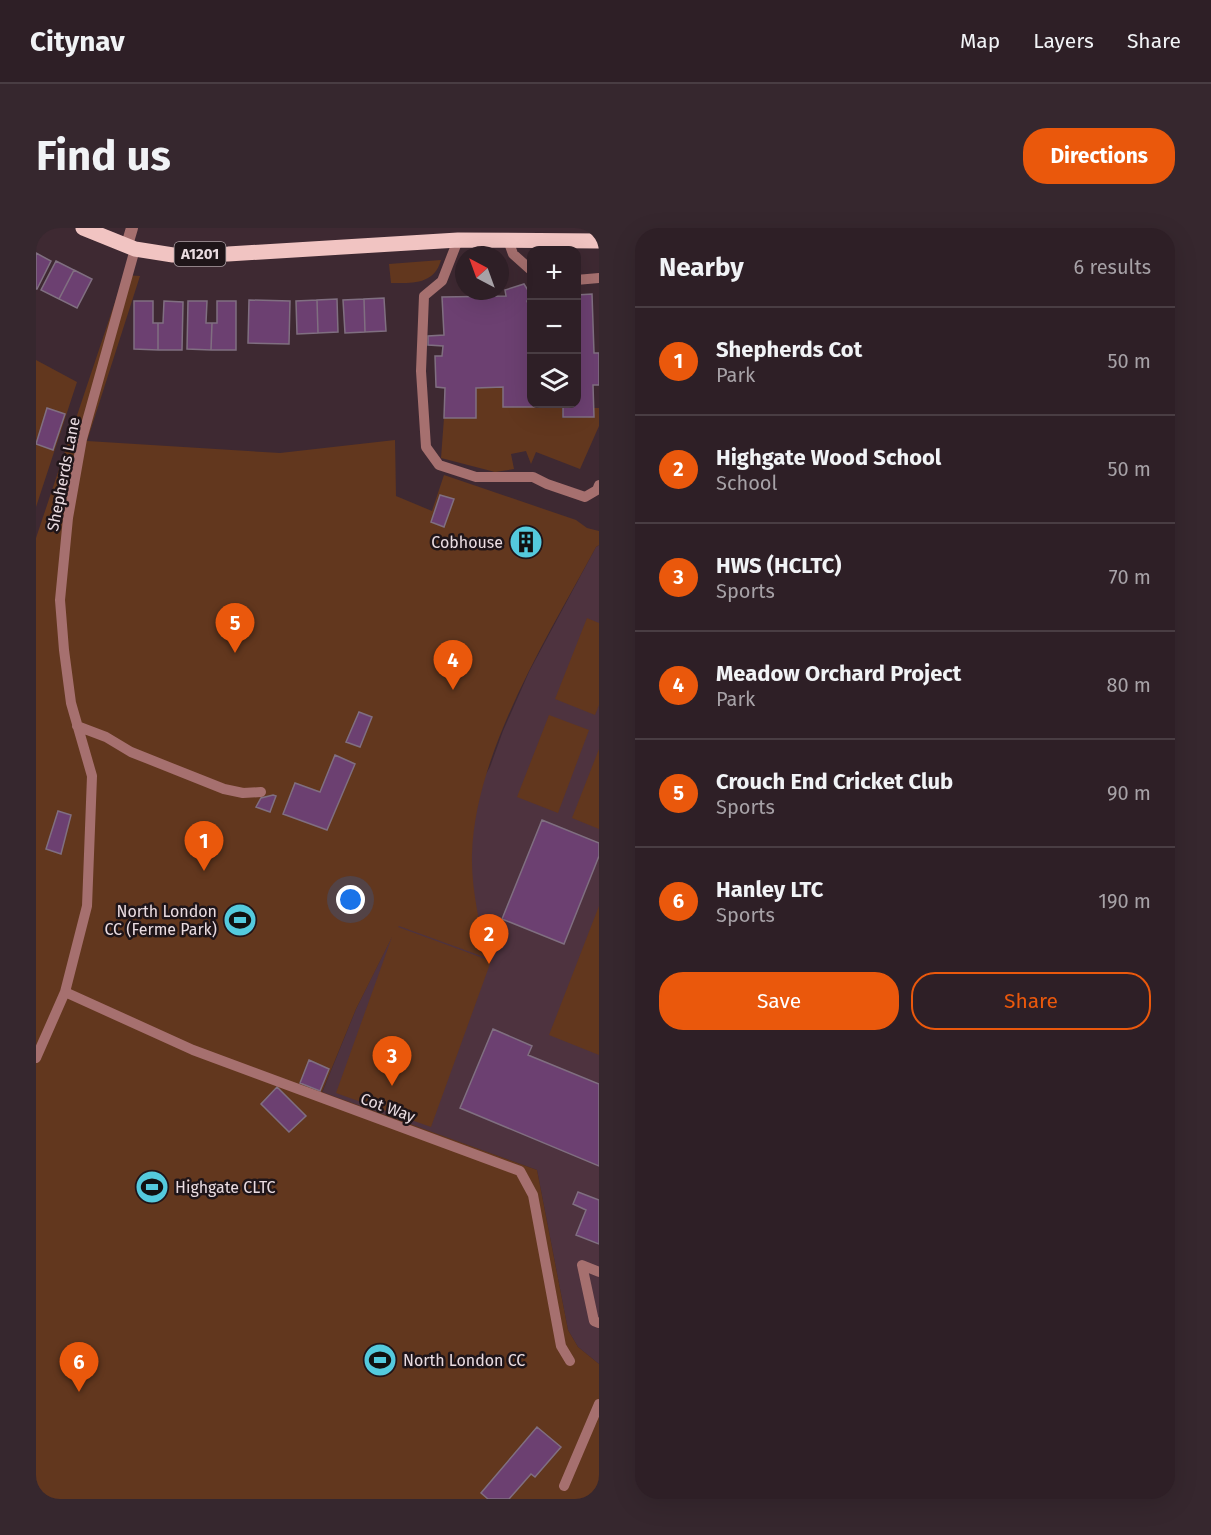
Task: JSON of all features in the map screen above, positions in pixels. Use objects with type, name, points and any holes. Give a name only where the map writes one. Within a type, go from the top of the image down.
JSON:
[{"type":"main road","name":"A1201","points":[[83,228],[131,247],[173,255],[228,254],[454,236],[508,240],[599,241]]},
{"type":"street","points":[[131,247],[132,228]]},
{"type":"lane","points":[[454,236],[442,281],[424,296],[421,371],[426,447],[440,465],[476,477],[533,477],[585,497],[597,490],[599,485]]},
{"type":"lane","points":[[508,240],[513,254],[527,267]]},
{"type":"lane","name":"Shepherds Lane","points":[[36,1058],[65,992],[87,906],[92,776],[91,765],[77,726],[64,650],[60,600],[67,528],[82,439],[131,247]]},
{"type":"lane","points":[[581,279],[599,278]]},
{"type":"lane","points":[[77,726],[106,737],[131,752],[224,789],[243,793],[261,792]]},
{"type":"lane","name":"Cot Way","points":[[65,992],[193,1050],[520,1171],[533,1195],[561,1346],[570,1361]]},
{"type":"lane","points":[[599,1272],[582,1265],[594,1321],[599,1323]]},
{"type":"lane","points":[[564,1486],[599,1404]]},
{"type":"shaded area","points":[[441,260],[438,268],[428,278],[414,282],[391,283],[389,264]]},
{"type":"shaded area","points":[[124,275],[140,276],[87,441],[280,453],[395,440],[396,496],[432,511],[444,475],[576,520],[587,528],[599,531],[599,545],[536,656],[500,736],[486,776],[476,815],[472,867],[476,907],[487,958],[398,927],[491,961],[431,1127],[336,1093],[392,937],[356,1009],[322,1092],[537,1170],[568,1330],[578,1347],[599,1364],[599,1499],[36,1499],[36,538]]},
{"type":"shaded area","points":[[36,360],[77,382],[36,507]]},
{"type":"shaded area","points":[[503,387],[503,407],[562,408],[562,418],[594,417],[594,408],[599,408],[599,426],[580,469],[536,452],[531,464],[526,451],[511,454],[514,469],[495,472],[441,458],[444,418],[476,418],[476,388]]},
{"type":"shaded area","points":[[599,545],[599,1364],[578,1347],[568,1330],[537,1170],[322,1093],[356,1009],[391,938],[490,767],[529,672]]},
{"type":"shaded area","points":[[587,618],[599,623],[599,705],[595,715],[555,699]]},
{"type":"shaded area","points":[[549,715],[589,730],[558,813],[517,797]]},
{"type":"shaded area","points":[[599,749],[599,829],[572,818]]},
{"type":"shaded area","points":[[599,906],[599,1055],[549,1035]]},
{"type":"building","points":[[36,253],[51,261],[37,289],[36,289]]},
{"type":"building","points":[[56,261],[74,270],[59,299],[41,290]]},
{"type":"building","points":[[74,270],[92,279],[77,308],[59,299]]},
{"type":"building","points":[[524,284],[527,289],[527,407],[503,407],[503,387],[476,388],[476,418],[444,418],[445,388],[436,387],[435,356],[442,356],[443,346],[428,345],[428,336],[444,335],[442,297],[455,297],[455,300],[509,300],[509,289]]},
{"type":"building","points":[[592,294],[594,353],[599,353],[599,385],[593,385],[594,417],[563,417],[563,408],[581,408],[581,295]]},
{"type":"building","points":[[384,298],[386,331],[365,332],[364,299]]},
{"type":"building","points":[[337,299],[338,332],[318,333],[317,300]]},
{"type":"building","points":[[364,299],[365,332],[345,333],[343,300]]},
{"type":"building","points":[[249,300],[290,301],[289,344],[248,343]]},
{"type":"building","points":[[317,300],[318,333],[297,334],[296,301]]},
{"type":"building","points":[[134,301],[153,301],[153,323],[158,323],[158,350],[134,349]]},
{"type":"building","points":[[164,301],[183,302],[182,350],[158,350],[158,323],[163,323]]},
{"type":"building","points":[[188,301],[207,301],[206,323],[212,323],[211,350],[187,349]]},
{"type":"building","points":[[217,301],[236,301],[236,350],[211,350],[212,323],[217,323]]},
{"type":"building","points":[[47,408],[65,414],[53,450],[36,444]]},
{"type":"building","points":[[440,495],[454,499],[444,527],[431,522]]},
{"type":"building","name":"Cobhouse","points":[[526,531],[531,532],[537,538],[537,548],[531,554],[526,555],[521,554],[515,548],[514,543],[515,538],[521,532]]},
{"type":"building","points":[[359,712],[372,717],[360,747],[346,742]]},
{"type":"building","points":[[335,755],[355,764],[327,830],[283,814],[295,783],[320,792]]},
{"type":"building","points":[[276,796],[270,812],[256,807],[261,798]]},
{"type":"building","points":[[58,811],[71,815],[61,854],[46,849]]},
{"type":"building","points":[[542,820],[599,843],[599,856],[564,944],[502,919]]},
{"type":"building","points":[[493,1029],[532,1046],[528,1055],[599,1084],[599,1166],[460,1108]]},
{"type":"building","points":[[309,1060],[329,1069],[320,1091],[300,1083]]},
{"type":"building","name":"Highgate CLTC","points":[[277,1087],[306,1116],[289,1132],[261,1104]]},
{"type":"building","points":[[578,1192],[599,1200],[599,1244],[576,1235],[586,1210],[573,1204]]},
{"type":"building","points":[[537,1427],[561,1447],[535,1477],[531,1474],[509,1499],[488,1499],[481,1493]]},
{"type":"place","name":"Cobhouse","points":[[526,542]]},
{"type":"place","name":"Crouch End Cricket Club","points":[[235,653]]},
{"type":"place","name":"Meadow Orchard Project","points":[[453,690]]},
{"type":"place","name":"Shepherds Cot","points":[[204,871]]},
{"type":"place","name":"North London CC (Ferme Park)","points":[[240,920]]},
{"type":"place","name":"Highgate Wood School","points":[[489,964]]},
{"type":"place","name":"HWS (HCLTC)","points":[[392,1086]]},
{"type":"place","name":"Highgate CLTC","points":[[152,1187]]},
{"type":"place","name":"North London CC","points":[[380,1360]]},
{"type":"place","name":"Hanley LTC","points":[[79,1392]]}]
